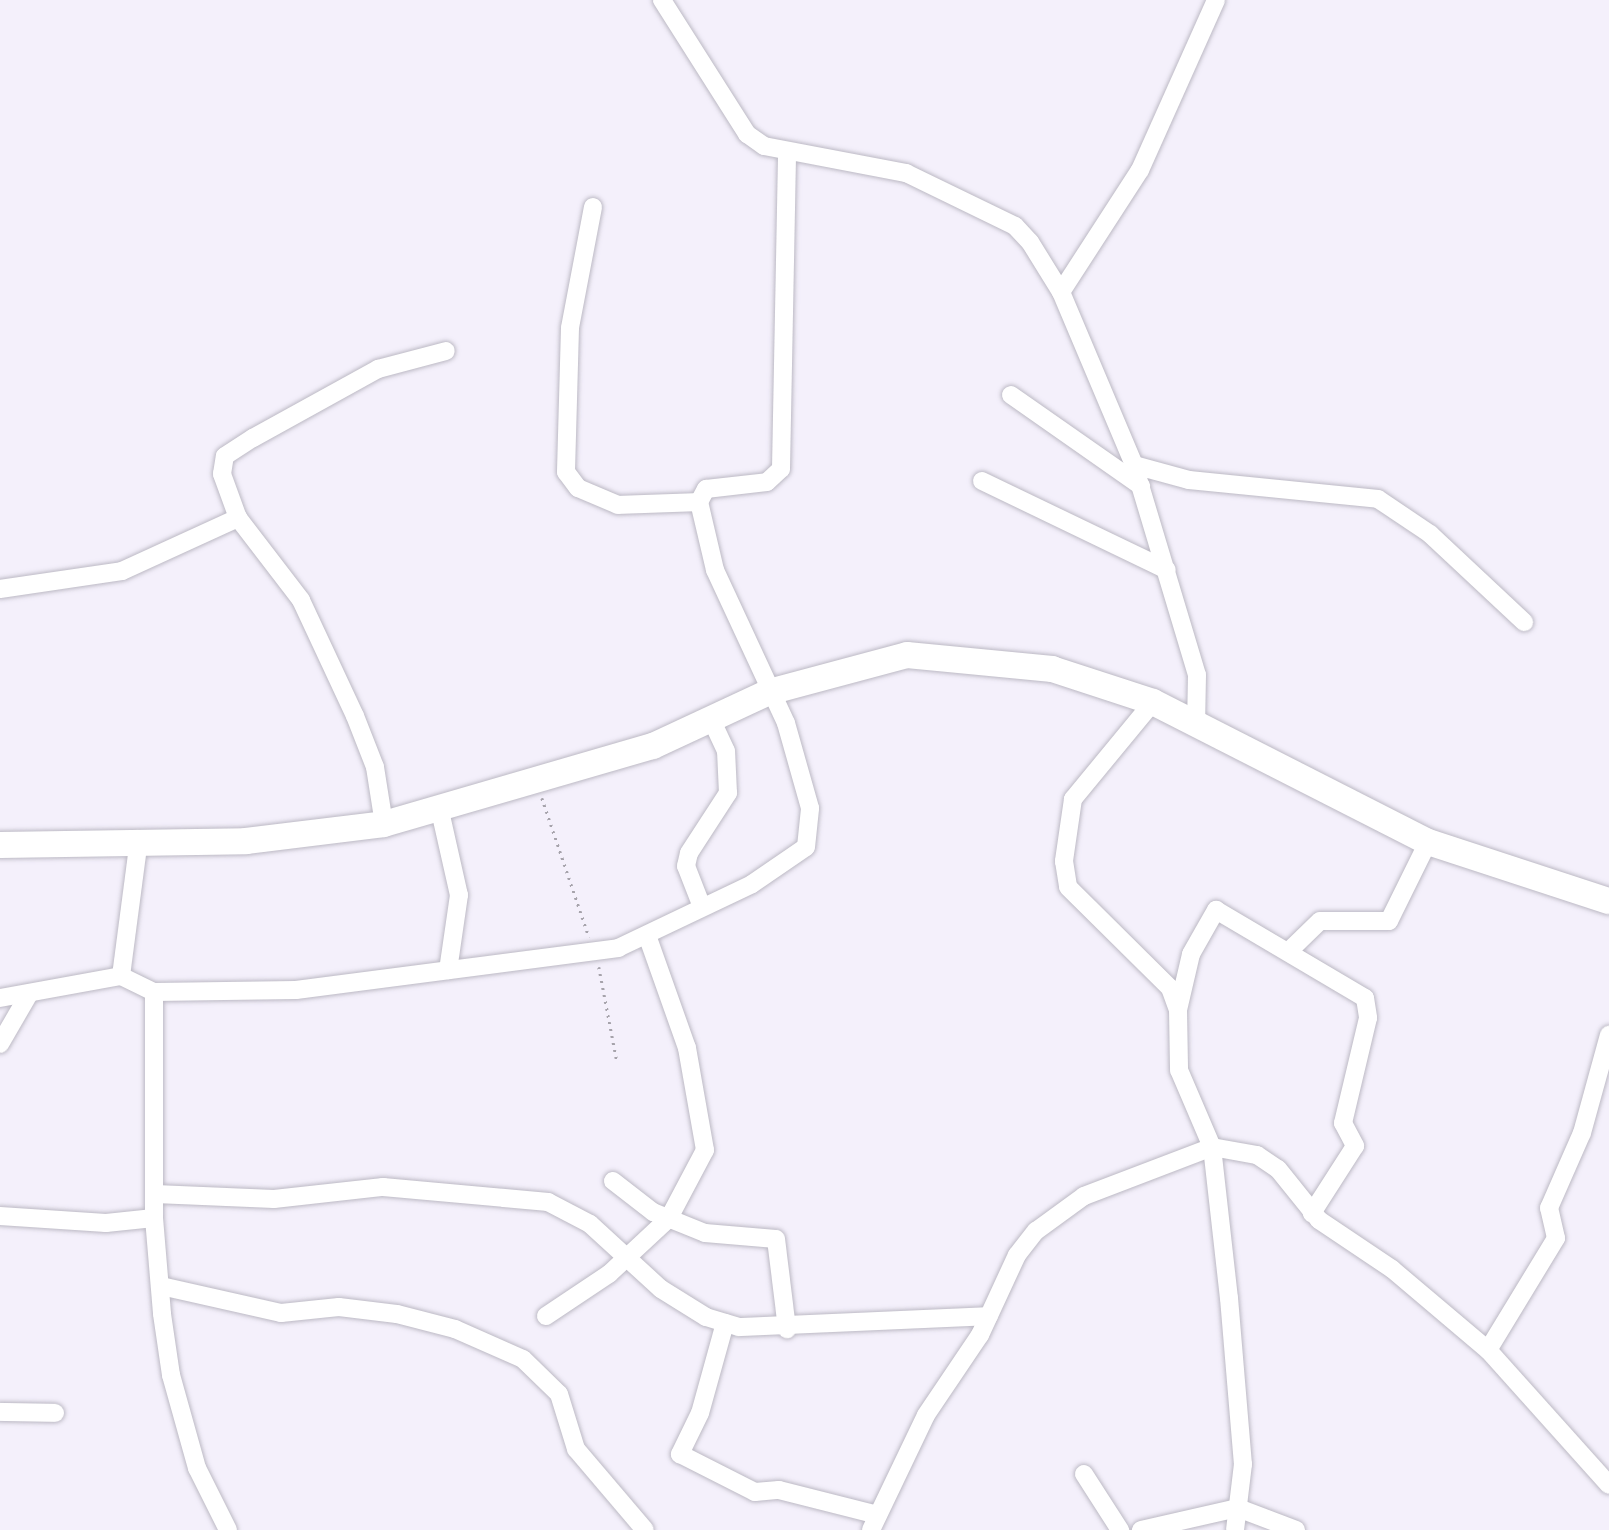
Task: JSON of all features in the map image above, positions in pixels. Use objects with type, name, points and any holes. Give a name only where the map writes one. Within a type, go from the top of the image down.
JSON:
[{"type":"main road","points":[[0,845],[139,839],[246,841],[384,824],[440,811],[653,746],[769,692],[907,655],[1052,669],[1153,702],[1196,726],[1283,764],[1428,842],[1609,901]]},
{"type":"street","points":[[662,0],[747,134],[787,153],[906,173],[995,215],[1030,242],[1061,292],[1134,464],[1197,675],[1196,726]]},
{"type":"street","points":[[1061,292],[1140,170],[1216,0]]},
{"type":"street","points":[[0,998],[121,976],[154,992],[296,990],[594,952],[647,936],[783,867],[806,847],[810,808],[786,723],[769,692],[759,656],[715,570],[699,502],[706,489],[767,482],[780,469],[787,153]]},
{"type":"street","points":[[593,207],[570,328],[566,472],[578,488],[618,505],[699,502]]},
{"type":"street","points":[[384,824],[375,767],[301,600],[238,518],[226,495],[225,456],[378,369],[446,351]]},
{"type":"street","points":[[1011,395],[1141,486]]},
{"type":"street","points":[[1134,464],[1189,480],[1378,499],[1430,534],[1524,622]]},
{"type":"street","points":[[982,481],[1167,570]]},
{"type":"street","points":[[0,589],[122,571],[238,518]]},
{"type":"street","points":[[1153,702],[1073,799],[1064,861],[1068,887],[1170,988],[1178,1010]]},
{"type":"street","points":[[702,907],[686,866],[689,853],[728,793],[726,751],[711,719]]},
{"type":"street","points":[[440,811],[459,895],[448,970]]},
{"type":"street","points":[[121,976],[139,839]]},
{"type":"street","points":[[1289,951],[1326,919],[1389,921],[1428,842]]},
{"type":"street","points":[[1235,1530],[1243,1464],[1212,1147],[1179,1070],[1178,1010],[1191,954],[1216,910],[1365,998],[1368,1008],[1342,1123],[1354,1146],[1312,1213]]},
{"type":"street","points":[[546,1316],[626,1259],[669,1218],[707,1143],[687,1048],[647,936]]},
{"type":"street","points":[[154,992],[155,1218],[171,1375],[197,1468],[228,1530]]},
{"type":"street","points":[[0,1044],[29,994]]},
{"type":"street","points":[[1488,1350],[1556,1238],[1549,1208],[1602,1094],[1609,1035]]},
{"type":"street","points":[[725,1323],[700,1413],[680,1454],[755,1492],[779,1490],[874,1523],[926,1415],[989,1316],[1017,1255],[1061,1210],[1212,1147],[1247,1152],[1278,1169],[1312,1213],[1392,1269],[1488,1350],[1609,1485]]},
{"type":"street","points":[[613,1181],[669,1218],[714,1234],[776,1239],[787,1329]]},
{"type":"street","points":[[155,1194],[274,1199],[383,1187],[548,1202],[590,1224],[661,1289],[725,1323],[787,1329],[989,1316]]},
{"type":"street","points":[[0,1216],[116,1223],[155,1218]]},
{"type":"street","points":[[161,1286],[281,1313],[339,1307],[397,1314],[455,1329],[523,1359],[559,1394],[576,1449],[645,1530]]},
{"type":"street","points":[[0,1412],[55,1413]]},
{"type":"street","points":[[1084,1474],[1120,1530]]},
{"type":"street","points":[[1142,1530],[1238,1508],[1296,1530]]},
{"type":"path","points":[[536,782],[607,988],[617,1061]]}]
